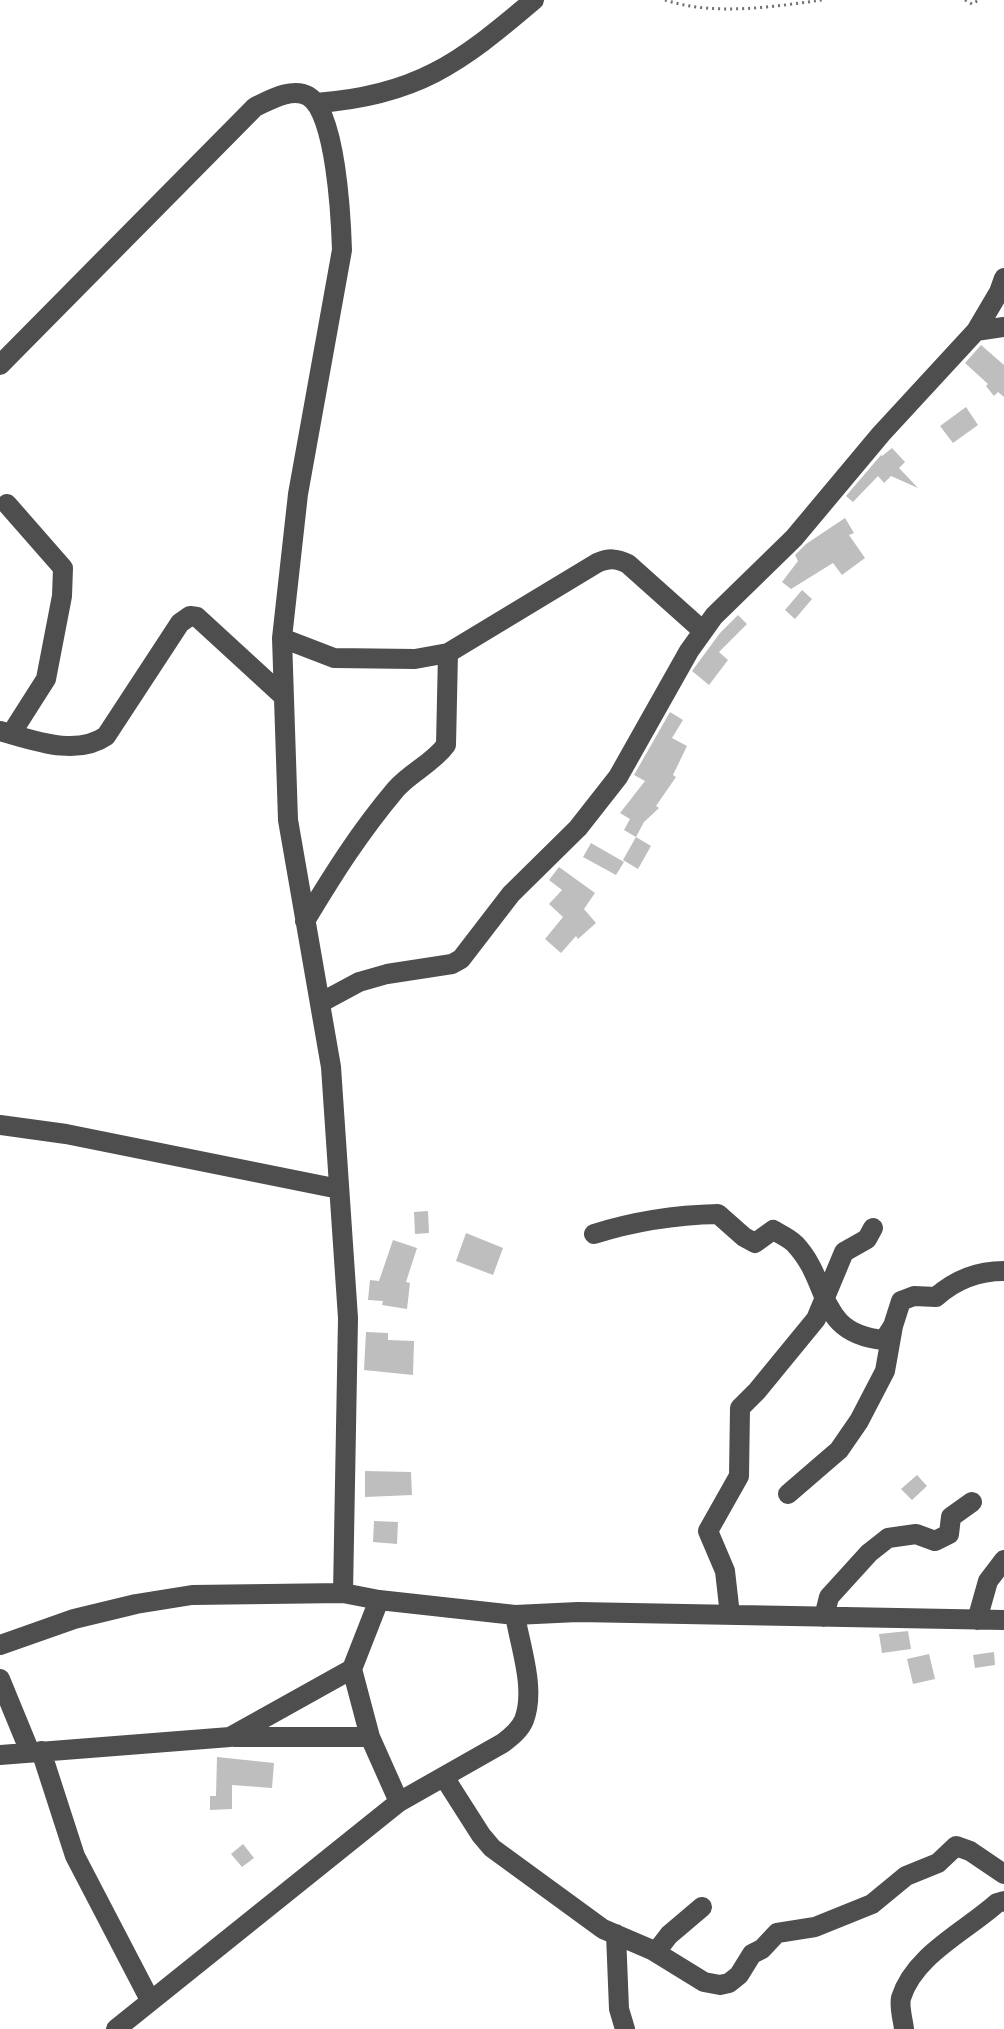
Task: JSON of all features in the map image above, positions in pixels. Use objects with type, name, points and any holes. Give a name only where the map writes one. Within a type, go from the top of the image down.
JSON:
[{"type":"street","points":[[316,103],[356,100],[419,81],[457,62],[534,0]]},
{"type":"street","points":[[0,365],[255,107],[292,93],[309,96],[316,103],[328,130],[341,209],[342,250],[298,494],[282,638],[282,695],[288,820],[331,1067],[348,1318],[343,1593]]},
{"type":"street","points":[[320,1003],[359,982],[387,974],[452,964],[461,959],[511,894],[578,828],[618,777],[689,651],[714,616],[794,538],[881,434],[976,331],[1004,278]]},
{"type":"street","points":[[976,331],[1004,327]]},
{"type":"street","points":[[7,504],[63,568],[62,596],[46,679],[5,733],[71,747],[96,742],[106,736],[180,623],[190,616],[197,617],[282,695]]},
{"type":"street","points":[[282,638],[334,658],[415,659],[448,653],[606,559],[618,559],[628,564],[703,631]]},
{"type":"street","points":[[305,921],[351,845],[399,786],[446,745],[448,653]]},
{"type":"street","points":[[0,1125],[66,1134],[339,1189]]},
{"type":"street","points":[[594,1234],[625,1224],[642,1224],[650,1219],[718,1214],[755,1243],[773,1230],[794,1242],[813,1271],[830,1313],[842,1324],[865,1338],[884,1340],[893,1326]]},
{"type":"street","points":[[730,1615],[725,1571],[708,1531],[739,1476],[740,1408],[816,1319],[844,1252],[867,1239],[873,1228]]},
{"type":"street","points":[[788,1494],[839,1450],[859,1421],[885,1371],[901,1301],[914,1296],[936,1297],[953,1281],[988,1271],[1004,1271]]},
{"type":"street","points":[[824,1617],[829,1597],[869,1553],[888,1538],[916,1534],[935,1541],[949,1534],[951,1517],[972,1502]]},
{"type":"street","points":[[977,1620],[988,1581],[1004,1560]]},
{"type":"street","points":[[0,1645],[74,1619],[192,1595],[343,1593],[515,1615],[578,1612],[1004,1620]]},
{"type":"street","points":[[379,1600],[352,1669],[370,1737],[399,1802]]},
{"type":"street","points":[[116,2029],[399,1802],[503,1743],[523,1723],[528,1692],[515,1615]]},
{"type":"street","points":[[230,1737],[352,1669]]},
{"type":"street","points":[[0,1679],[36,1752],[75,1856],[150,2000]]},
{"type":"street","points":[[0,1755],[230,1737],[370,1737]]},
{"type":"street","points":[[444,1777],[492,1848],[603,1929],[656,1952],[697,1978],[720,1985],[729,1983],[739,1975],[752,1954],[762,1949],[777,1933],[815,1927],[872,1904],[906,1876],[938,1863],[956,1846],[970,1851],[1004,1874]]},
{"type":"street","points":[[904,2029],[900,2001],[911,1977],[943,1945],[997,1903],[1004,1901]]},
{"type":"street","points":[[656,1952],[669,1935],[702,1907]]},
{"type":"street","points":[[616,1934],[619,2009],[625,2029]]},
{"type":"path","points":[[665,0],[683,6],[763,8],[822,0]]},
{"type":"path","points":[[965,0],[972,4],[979,0]]},
{"type":"building","points":[[981,345],[1004,365],[1004,397],[998,392],[994,396],[986,386],[988,384],[965,363]]},
{"type":"building","points":[[966,407],[978,425],[953,443],[940,426]]},
{"type":"building","points":[[892,448],[905,462],[899,468],[918,488],[891,476],[884,483],[878,476],[853,502],[846,496],[881,455]]},
{"type":"building","points":[[845,518],[854,533],[849,535],[865,558],[842,575],[833,563],[791,589],[782,582],[798,561],[795,555]]},
{"type":"building","points":[[802,590],[812,599],[795,619],[785,610]]},
{"type":"building","points":[[738,615],[747,624],[719,652],[728,660],[709,685],[692,671],[720,633]]},
{"type":"building","points":[[670,712],[683,720],[672,738],[687,746],[673,775],[676,777],[656,806],[659,808],[644,822],[636,837],[624,830],[630,819],[620,813],[645,781],[634,775]]},
{"type":"building","points":[[636,837],[651,846],[638,869],[623,860]]},
{"type":"building","points":[[591,843],[624,862],[616,875],[583,857]]},
{"type":"building","points":[[559,867],[595,893],[584,909],[596,923],[578,939],[576,936],[561,953],[545,939],[563,917],[549,904],[562,890],[549,880]]},
{"type":"building","points":[[428,1211],[429,1233],[415,1234],[414,1212]]},
{"type":"building","points":[[466,1233],[503,1248],[493,1275],[456,1261]]},
{"type":"building","points":[[393,1240],[417,1248],[406,1282],[410,1283],[407,1309],[368,1300],[370,1280],[379,1281]]},
{"type":"building","points":[[366,1332],[388,1333],[388,1340],[414,1341],[413,1375],[364,1370]]},
{"type":"building","points":[[365,1471],[411,1472],[412,1495],[365,1497]]},
{"type":"building","points":[[917,1475],[927,1486],[912,1500],[901,1489]]},
{"type":"building","points":[[374,1521],[398,1522],[397,1544],[373,1542]]},
{"type":"building","points":[[908,1631],[911,1649],[882,1653],[879,1634]]},
{"type":"building","points":[[994,1652],[995,1665],[975,1668],[973,1655]]},
{"type":"building","points":[[929,1654],[935,1679],[913,1684],[907,1659]]},
{"type":"building","points":[[217,1757],[274,1763],[272,1788],[232,1785],[232,1809],[210,1810],[210,1796],[216,1796]]},
{"type":"building","points":[[243,1844],[254,1858],[242,1867],[231,1854]]}]
